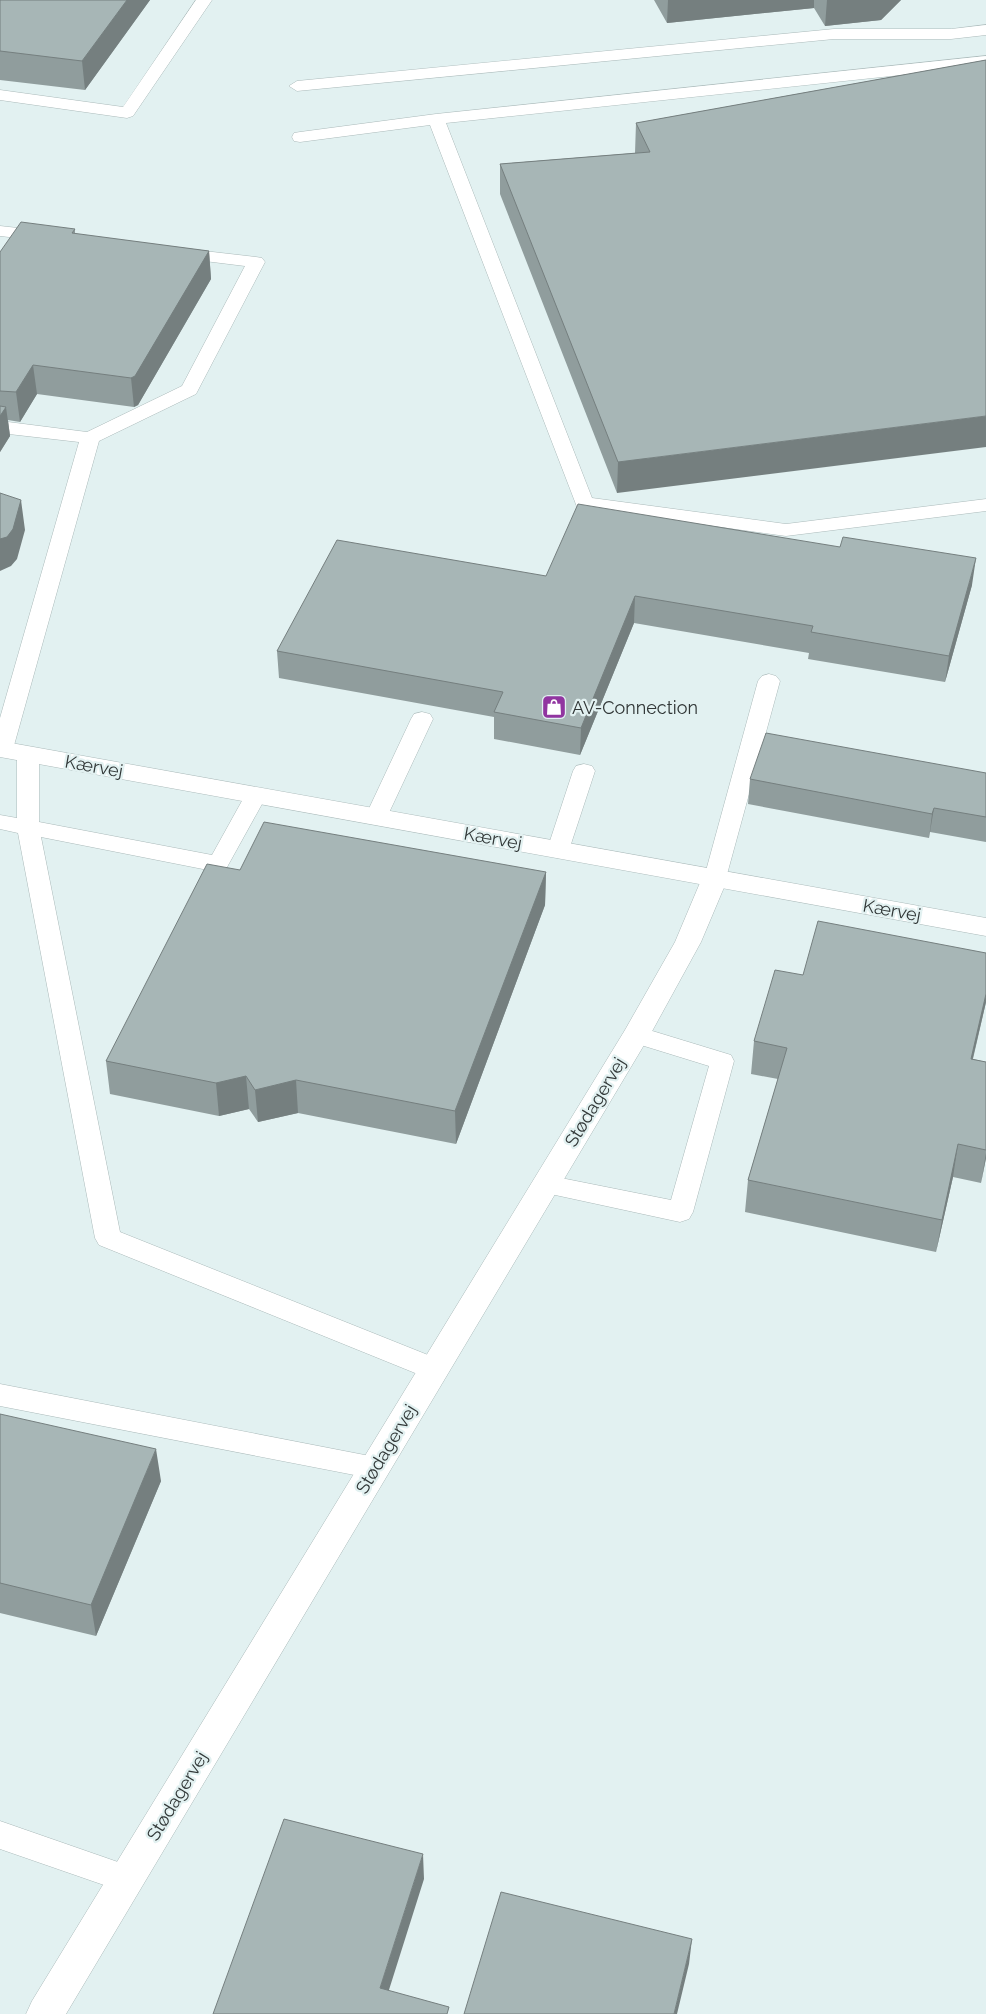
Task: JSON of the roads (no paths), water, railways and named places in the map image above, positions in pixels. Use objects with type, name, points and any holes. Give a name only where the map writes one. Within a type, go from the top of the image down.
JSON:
[{"type":"street","name":"Kærvej","points":[[1,749],[986,927]]},
{"type":"street","name":"Stødagervej","points":[[46,2014],[636,1036],[688,942],[715,878]]},
{"type":"lane","points":[[0,95],[126,112],[204,0]]},
{"type":"lane","points":[[297,86],[834,34],[951,34],[986,30]]},
{"type":"lane","points":[[300,137],[436,119],[986,61]]},
{"type":"lane","points":[[436,119],[584,503],[786,530],[986,505]]},
{"type":"lane","points":[[0,231],[59,238]]},
{"type":"lane","points":[[0,427],[90,438],[189,390],[256,262],[158,250]]},
{"type":"lane","points":[[1,749],[90,438]]},
{"type":"lane","points":[[715,878],[769,681]]},
{"type":"lane","points":[[376,817],[422,719]]},
{"type":"lane","points":[[28,754],[28,828],[108,1238],[434,1369]]},
{"type":"lane","points":[[558,850],[584,771]]},
{"type":"lane","points":[[0,822],[218,864],[256,796]]},
{"type":"lane","points":[[546,1184],[680,1212],[722,1061],[636,1036]]},
{"type":"lane","points":[[0,1395],[375,1468]]},
{"type":"lane","points":[[0,1835],[127,1879]]},
{"type":"place","name":"AV-Connection","points":[[554,707]]}]
